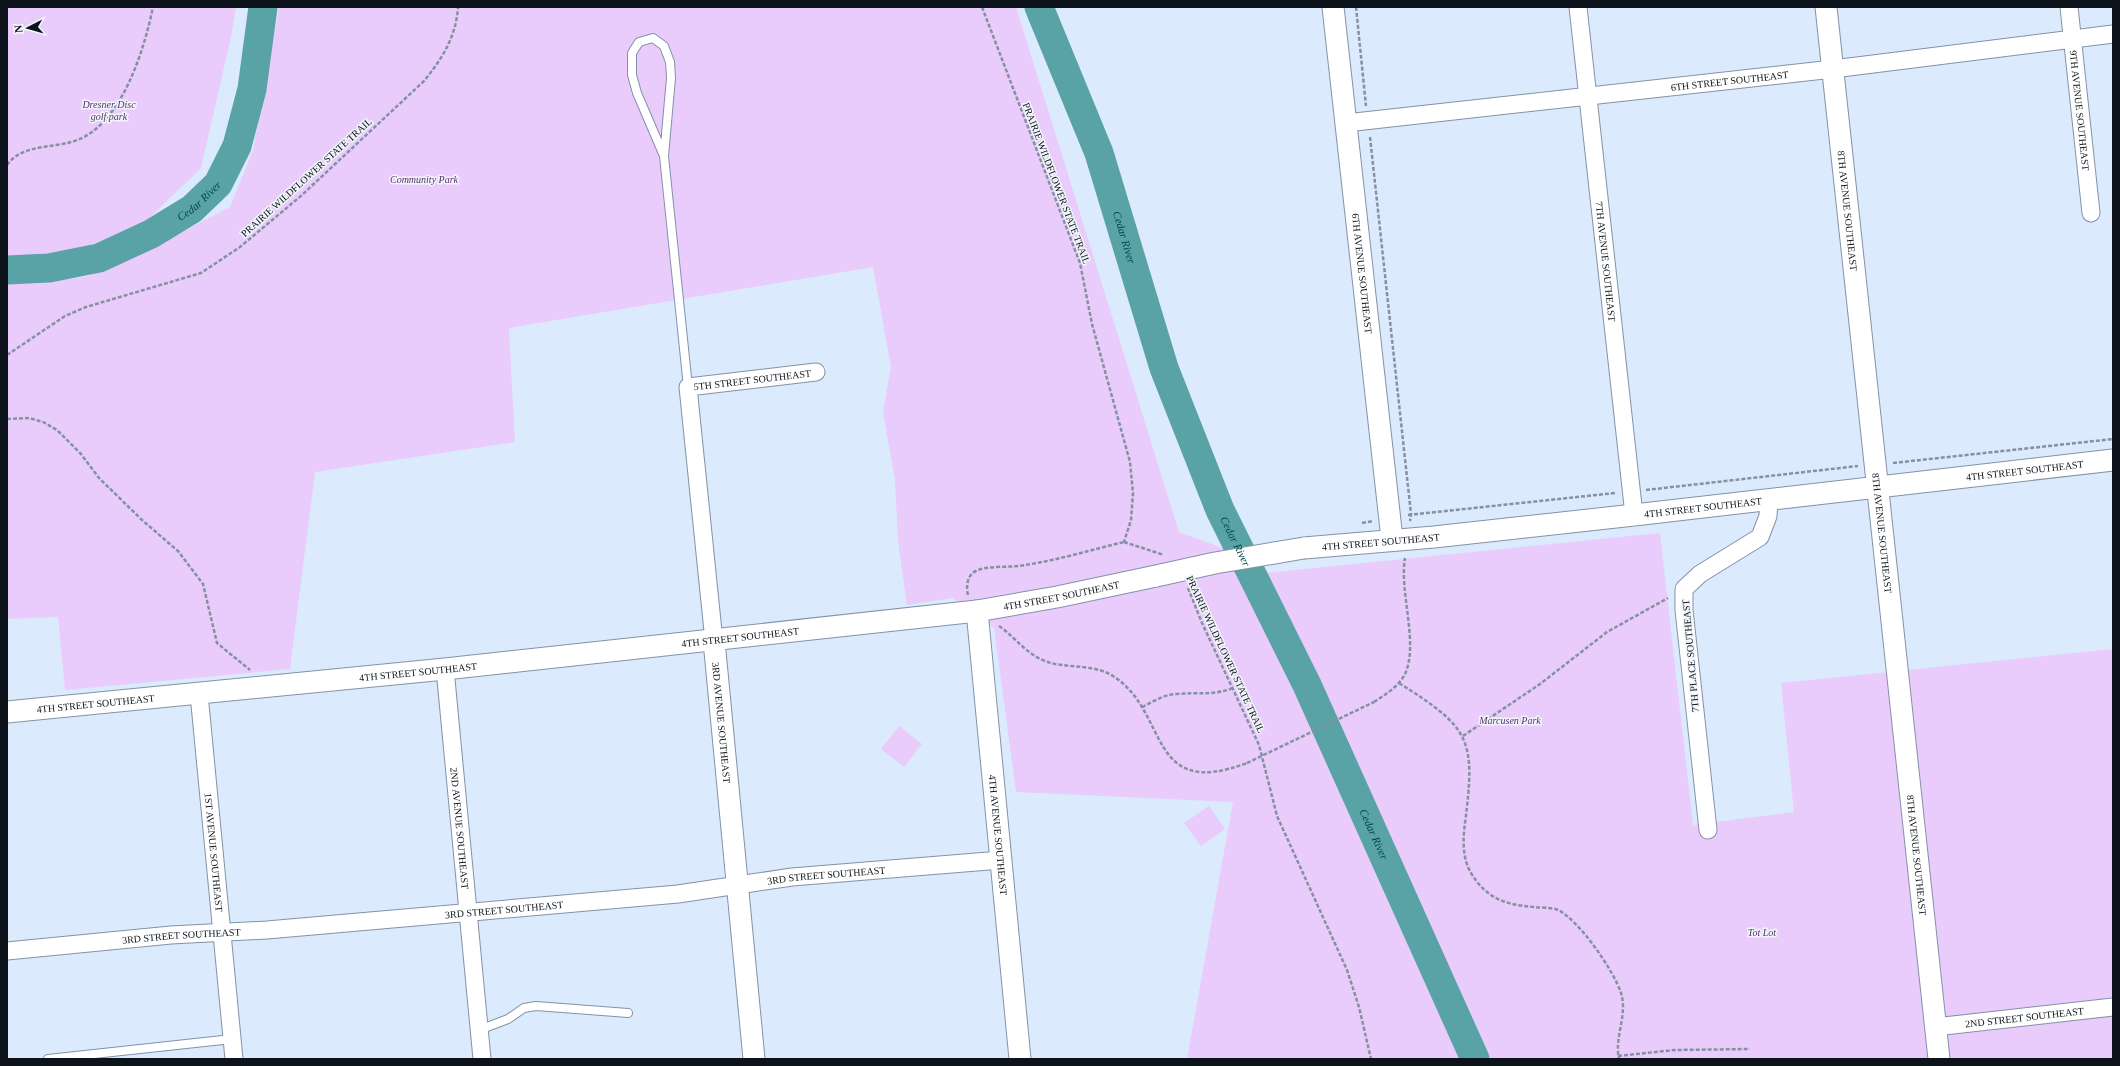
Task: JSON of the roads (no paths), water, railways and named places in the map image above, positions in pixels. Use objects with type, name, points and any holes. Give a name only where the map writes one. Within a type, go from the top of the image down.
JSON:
[{"type":"street","name":"6TH AVENUE SOUTHEAST","points":[[1333,7],[1346,123],[1400,539]]},
{"type":"street","name":"7TH AVENUE SOUTHEAST","points":[[1578,7],[1634,515]]},
{"type":"street","name":"8TH AVENUE SOUTHEAST","points":[[1826,7],[1939,1059]]},
{"type":"street","name":"9TH AVENUE SOUTHEAST","points":[[2068,7],[2091,213]]},
{"type":"street","name":"6TH STREET SOUTHEAST","points":[[1346,123],[1833,69],[2113,34]]},
{"type":"street","name":"5TH STREET SOUTHEAST","points":[[688,387],[816,372]]},
{"type":"street","name":"3RD AVENUE SOUTHEAST","points":[[688,387],[754,1059]]},
{"type":"street","name":"4TH STREET SOUTHEAST","points":[[7,712],[199,694],[714,641],[977,611],[1304,548],[1634,515],[2113,460]]},
{"type":"street","name":"7TH PLACE SOUTHEAST","points":[[1708,830],[1684,610],[1684,589],[1700,574],[1760,537],[1768,516],[1769,499]]},
{"type":"street","name":"4TH AVENUE SOUTHEAST","points":[[977,611],[1020,1059]]},
{"type":"street","name":"2ND AVENUE SOUTHEAST","points":[[445,669],[482,1059]]},
{"type":"street","name":"1ST AVENUE SOUTHEAST","points":[[199,694],[234,1059]]},
{"type":"street","name":"3RD STREET SOUTHEAST","points":[[7,951],[171,935],[267,930],[678,894],[792,877],[1002,860]]},
{"type":"street","name":"2ND STREET SOUTHEAST","points":[[1935,1027],[2113,1007]]},
{"type":"lane","points":[[664,156],[637,93],[632,75],[632,53],[639,42],[653,38],[664,46],[670,62],[671,73],[664,156],[688,387]]},
{"type":"lane","points":[[479,1030],[494,1026],[524,1008],[536,1006],[628,1013]]},
{"type":"lane","points":[[48,1059],[232,1039]]},
{"type":"waterway","name":"Cedar River","points":[[7,270],[49,268],[99,258],[151,234],[192,209],[218,184],[237,146],[252,89],[263,7]]},
{"type":"waterway","name":"Cedar River","points":[[1039,7],[1099,153],[1164,368],[1220,510],[1307,685],[1475,1059]]},
{"type":"park label","name":"Dresner Disc golf park","points":[[109,110]]},
{"type":"park label","name":"Community Park","points":[[424,179]]},
{"type":"park label","name":"Marcusen Park","points":[[1510,720]]},
{"type":"park label","name":"Tot Lot","points":[[1762,932]]}]
